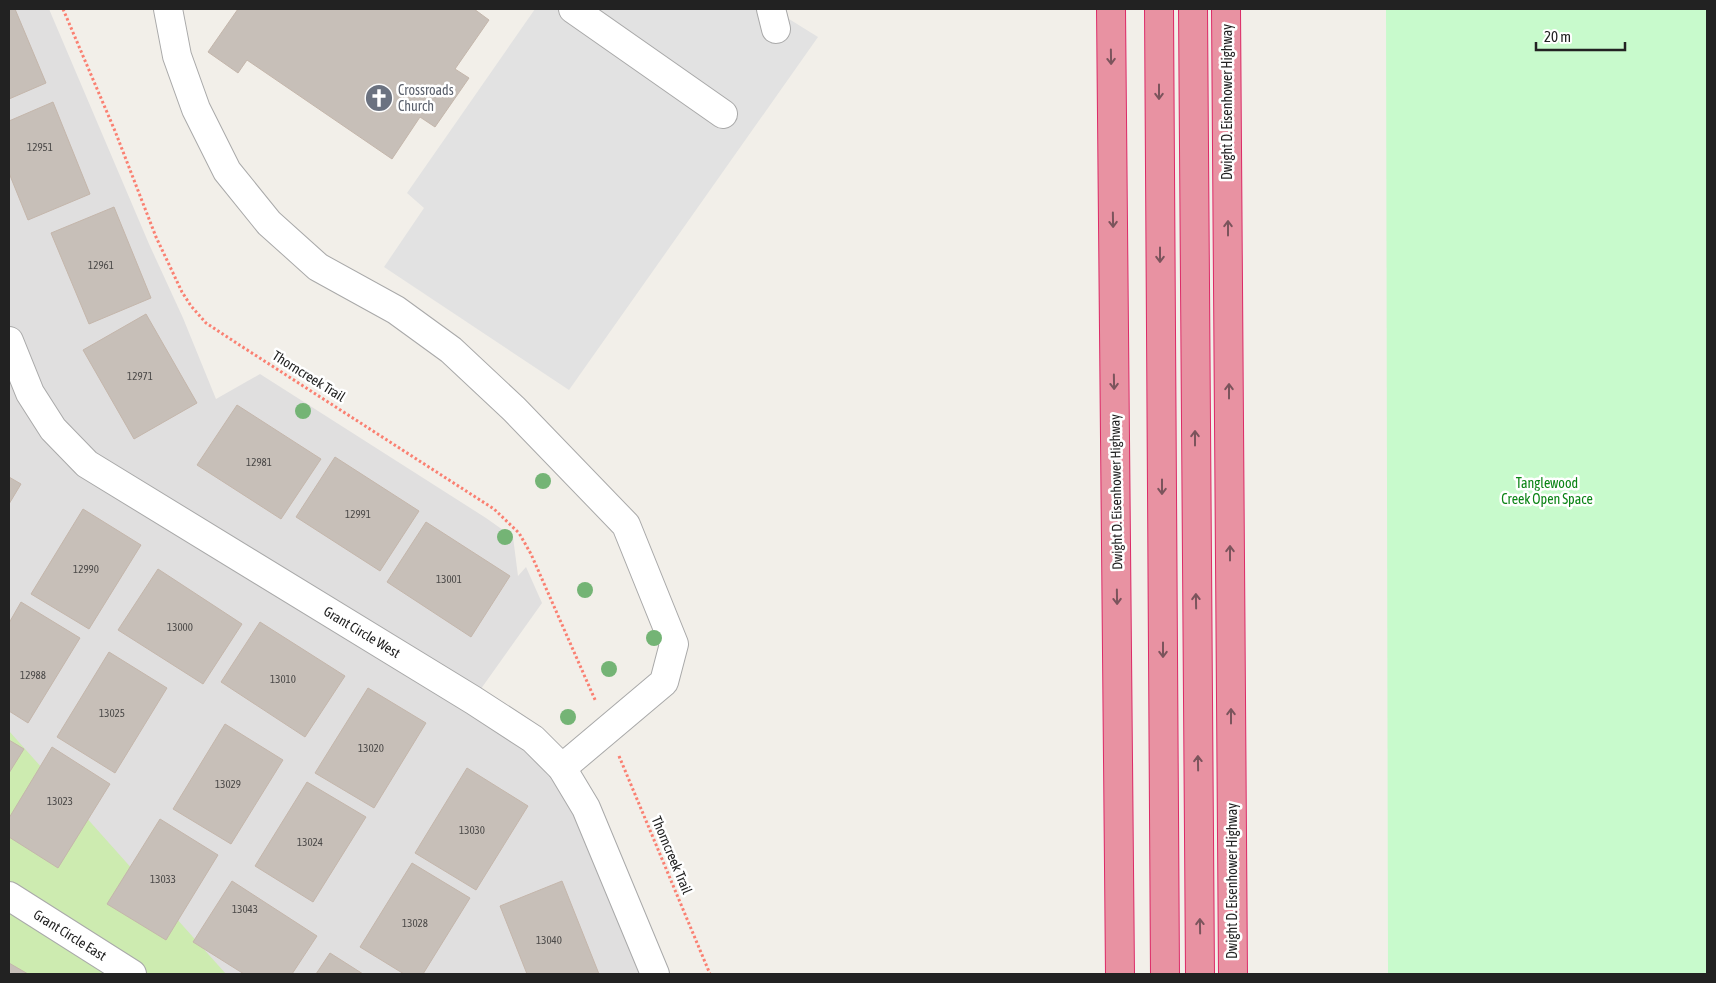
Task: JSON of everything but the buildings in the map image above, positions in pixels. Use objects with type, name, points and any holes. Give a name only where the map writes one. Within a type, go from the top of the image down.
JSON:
[{"type":"highway","name":"Dwight D. Eisenhower Highway","points":[[1111,9],[1120,974]]},
{"type":"highway","points":[[1159,9],[1165,974]]},
{"type":"highway","points":[[1193,9],[1200,974]]},
{"type":"highway","name":"Dwight D. Eisenhower Highway","points":[[1226,9],[1233,974]]},
{"type":"street","points":[[168,9],[177,56],[196,109],[227,171],[269,223],[318,267],[396,310],[451,350],[514,409],[626,525],[674,644],[672,654],[664,682],[562,768]]},
{"type":"street","points":[[573,9],[723,114]]},
{"type":"street","name":"Grant Circle West","points":[[9,341],[30,393],[53,429],[87,464],[473,700],[533,739],[562,768],[586,808],[655,974]]},
{"type":"street","name":"Grant Circle East","points":[[9,896],[132,974]]},
{"type":"path","name":"Thorncreek Trail","points":[[63,9],[115,131],[156,236],[182,292],[191,306],[206,322],[238,344],[494,508],[519,533],[531,554],[598,706]]},
{"type":"path","name":"Thorncreek Trail","points":[[617,752],[710,974]]},
{"type":"shaded area","points":[[9,9],[49,9],[149,244],[183,318],[216,399],[260,374],[513,537],[518,576],[526,567],[542,603],[473,700],[562,768],[655,974],[9,974]]},
{"type":"shaded area","points":[[535,9],[786,9],[789,19],[818,37],[569,390],[384,267],[424,208],[407,193]]},
{"type":"green space","name":"Tanglewood Creek Open Space","points":[[1386,9],[1707,9],[1707,974],[1388,974]]},
{"type":"green space","points":[[9,731],[226,974],[9,974]]},
{"type":"place","name":"Crossroads Church","points":[[379,98]]}]
